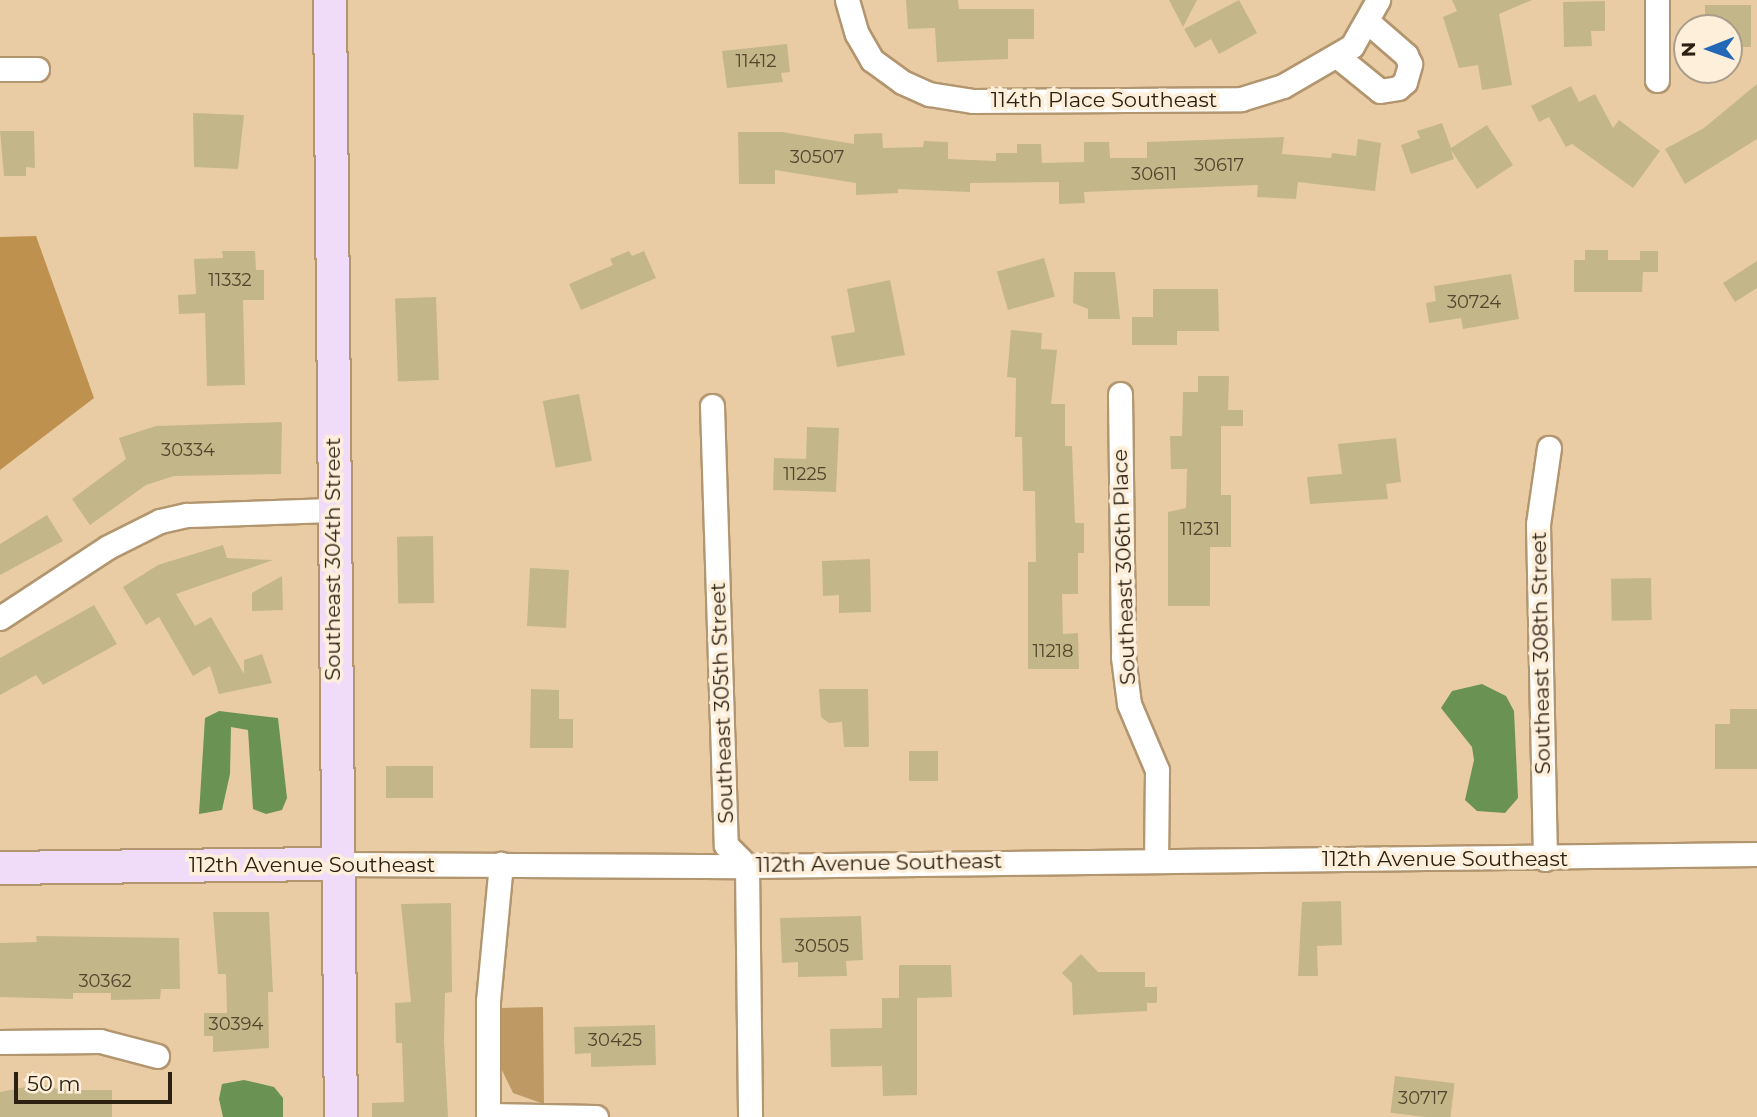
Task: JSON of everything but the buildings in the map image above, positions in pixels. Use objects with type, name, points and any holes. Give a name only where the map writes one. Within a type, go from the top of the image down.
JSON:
[{"type":"street","name":"Southeast 304th Street","points":[[330,0],[336,864],[341,1117]]},
{"type":"street","name":"114th Place Southeast","points":[[848,0],[857,34],[872,60],[902,82],[929,94],[973,101],[1241,99],[1283,86],[1344,51]]},
{"type":"street","points":[[1368,22],[1406,55],[1410,64],[1405,82],[1398,88],[1380,91],[1344,51],[1368,22],[1378,0]]},
{"type":"street","points":[[1657,0],[1657,79]]},
{"type":"street","points":[[0,69],[37,69]]},
{"type":"street","name":"Southeast 306th Place","points":[[1120,394],[1123,657],[1129,704],[1157,770],[1156,859]]},
{"type":"street","name":"Southeast 305th Street","points":[[712,406],[726,845],[747,866]]},
{"type":"street","name":"Southeast 308th Street","points":[[1545,859],[1538,524],[1549,448]]},
{"type":"street","points":[[0,618],[108,547],[160,521],[187,514],[333,510]]},
{"type":"street","name":"112th Avenue Southeast","points":[[0,868],[336,864],[747,866],[1156,859],[1545,859],[1757,854]]},
{"type":"street","points":[[501,864],[488,1001],[488,1116],[596,1117]]},
{"type":"street","points":[[747,866],[750,1117]]},
{"type":"street","points":[[0,1042],[100,1041],[157,1056]]},
{"type":"shaded area","points":[[36,236],[94,398],[0,470],[0,237]]},
{"type":"shaded area","points":[[1482,684],[1506,696],[1514,711],[1518,798],[1505,813],[1477,811],[1465,800],[1474,760],[1472,747],[1441,708],[1452,691]]},
{"type":"shaded area","points":[[219,711],[278,718],[287,798],[282,810],[266,814],[253,809],[248,730],[231,727],[230,774],[222,810],[199,814],[205,718]]},
{"type":"shaded area","points":[[543,1007],[544,1104],[513,1093],[500,1066],[501,1008]]},
{"type":"shaded area","points":[[244,1080],[274,1087],[283,1098],[283,1117],[223,1117],[219,1099],[222,1084]]}]
